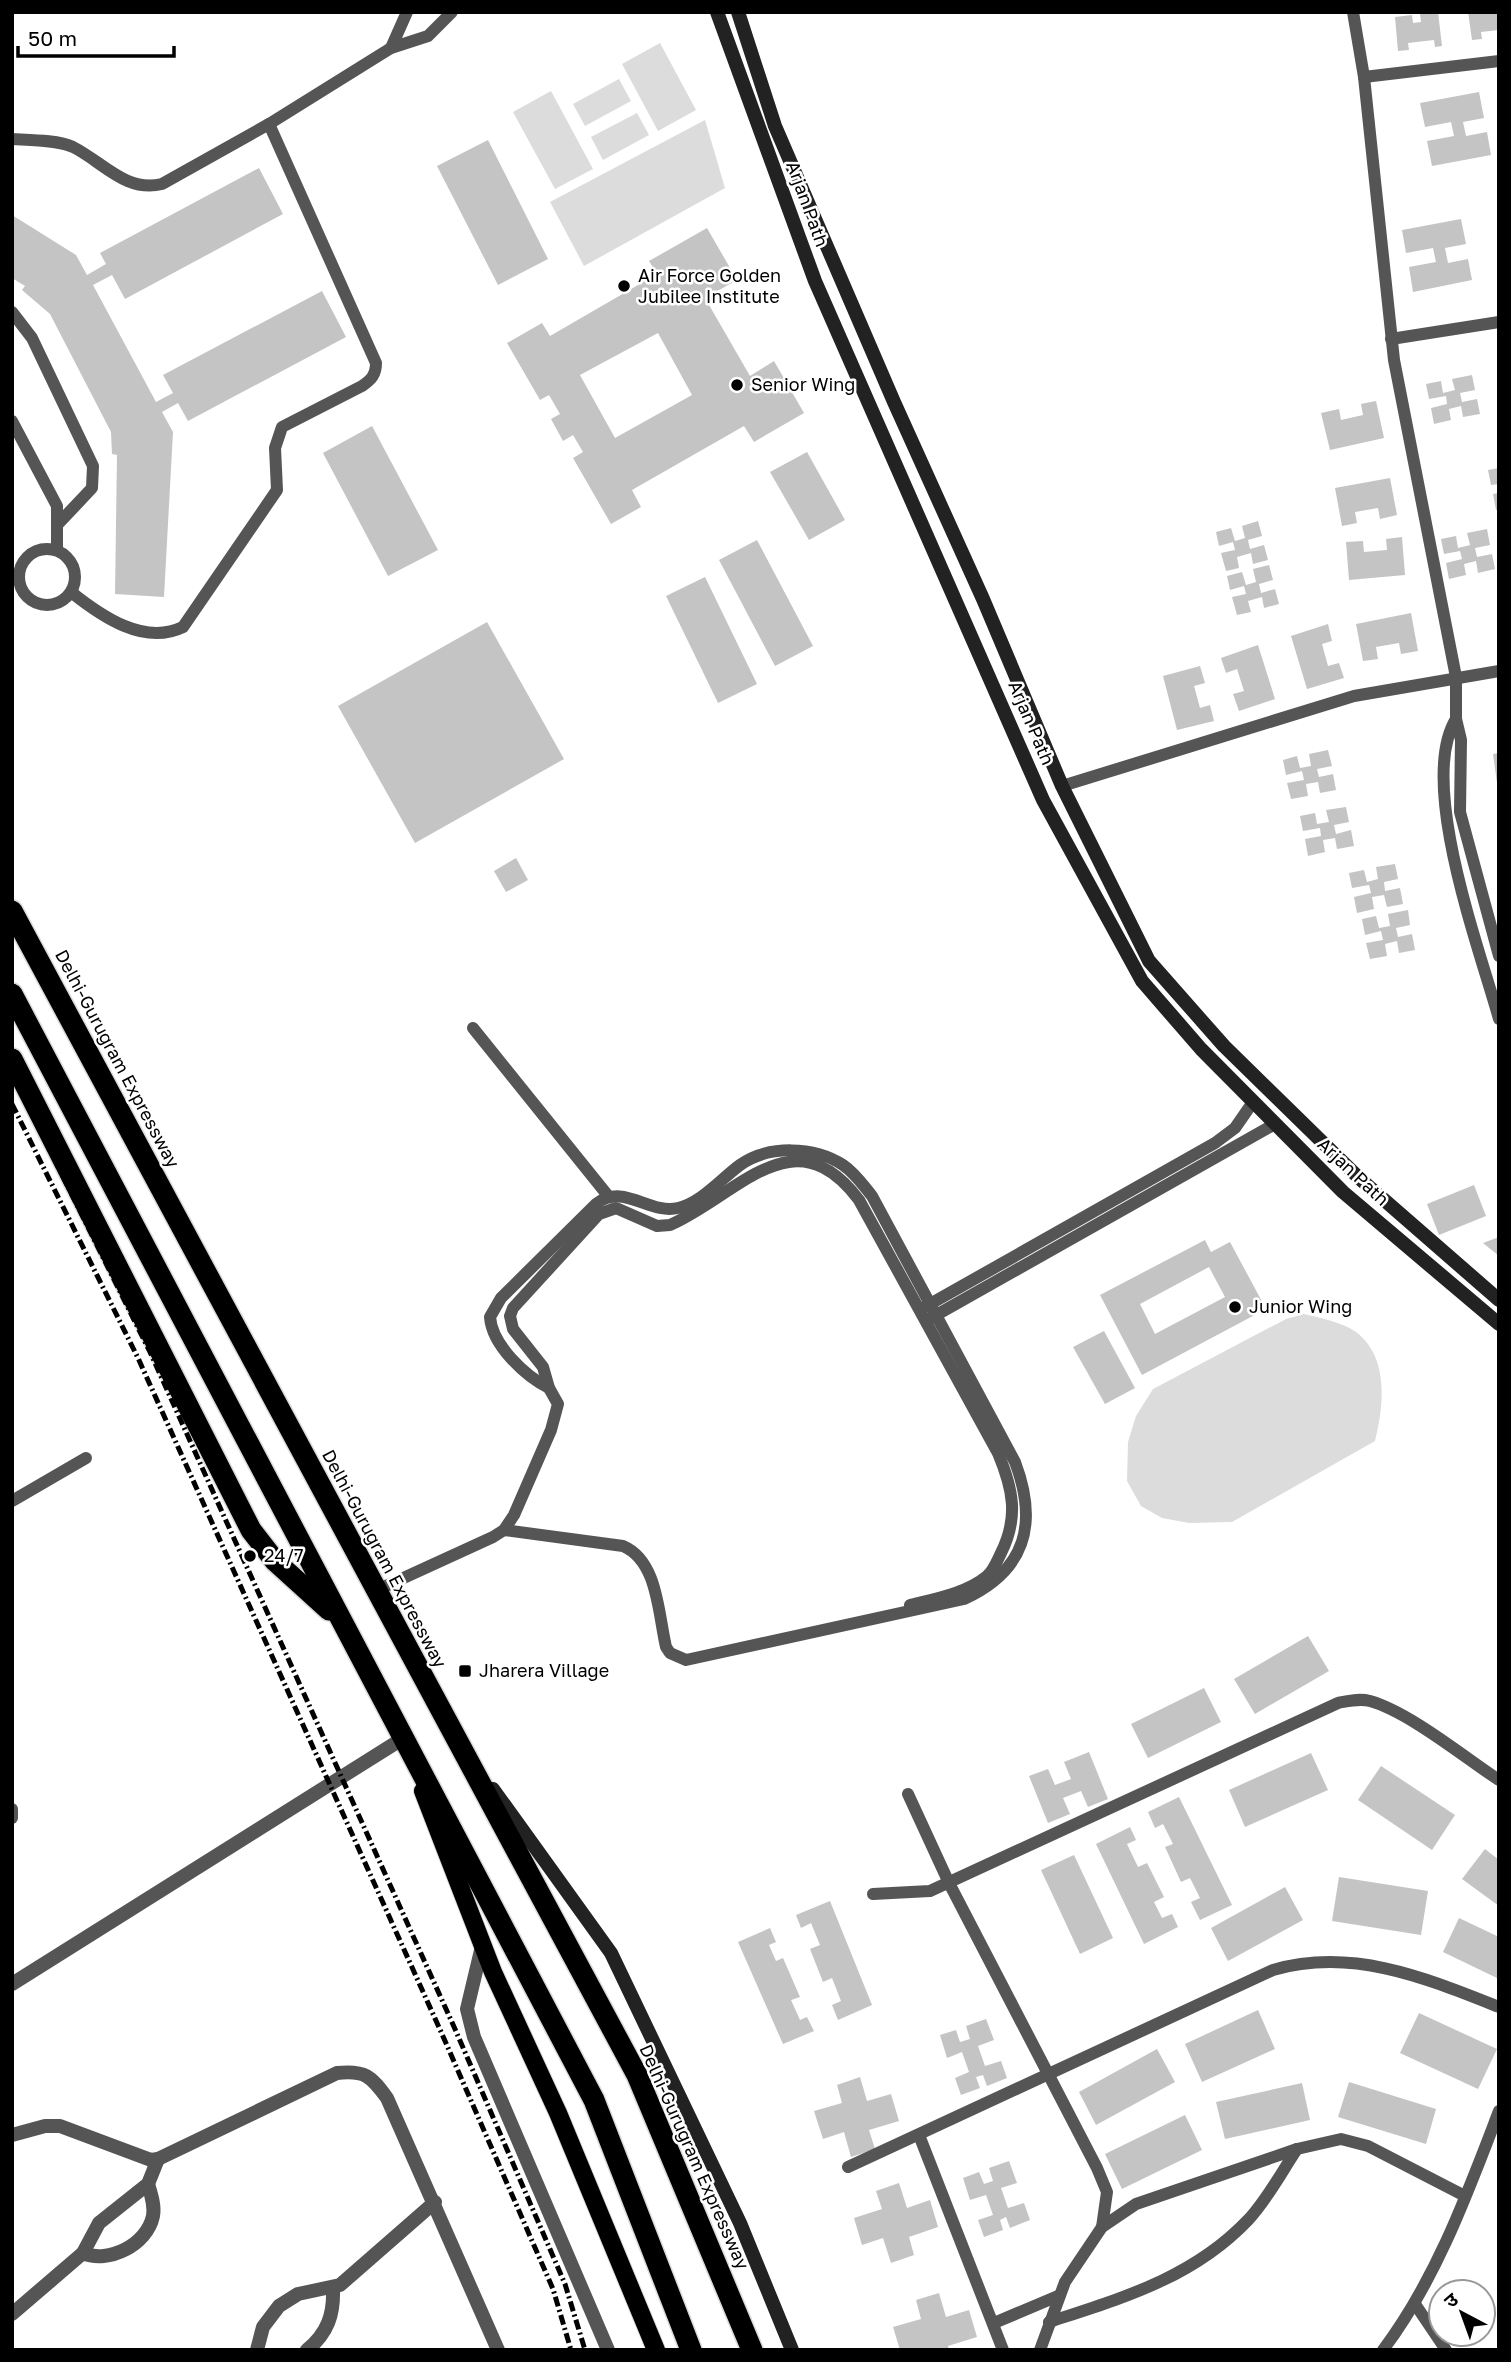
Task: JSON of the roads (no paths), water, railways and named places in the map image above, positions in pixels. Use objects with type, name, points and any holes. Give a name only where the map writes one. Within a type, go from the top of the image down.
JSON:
[{"type":"highway","name":"Delhi-Gurugram Expressway","points":[[12,911],[637,2076],[752,2350]]},
{"type":"highway","points":[[12,994],[594,2100],[691,2350]]},
{"type":"highway","points":[[12,1059],[251,1530],[275,1561],[341,1621]]},
{"type":"main road","name":"Arjan Path","points":[[717,12],[815,281],[1043,800],[1142,981],[1167,1014],[1343,1192],[1499,1324]]},
{"type":"main road","name":"Arjan Path","points":[[738,12],[775,126],[1062,786],[1149,961],[1223,1046],[1359,1178],[1499,1300]]},
{"type":"main road","points":[[447,1725],[611,1953],[740,2223],[792,2350]]},
{"type":"main road","points":[[402,1739],[482,1946],[558,2113],[656,2350]]},
{"type":"street","points":[[12,1984],[402,1739]]},
{"type":"street","points":[[482,1946],[467,2009],[474,2037],[608,2350]]},
{"type":"street","points":[[12,2135],[45,2126],[60,2126],[151,2160],[158,2159],[337,2073],[355,2071],[373,2078],[387,2098],[435,2202],[498,2350]]},
{"type":"street","points":[[12,2314],[83,2253],[99,2223],[148,2184],[158,2159]]},
{"type":"street","points":[[83,2253],[107,2257],[131,2245],[143,2234],[153,2214],[148,2184]]},
{"type":"street","points":[[257,2350],[269,2317],[287,2300],[333,2288],[347,2280],[435,2202]]},
{"type":"street","points":[[307,2350],[328,2326],[334,2306],[333,2288]]},
{"type":"lane","points":[[391,48],[407,12]]},
{"type":"lane","points":[[12,139],[71,146],[128,182],[151,187],[162,184],[270,124],[391,48],[428,36],[453,12]]},
{"type":"lane","points":[[1353,12],[1364,77],[1391,339],[1456,677],[1456,719],[1461,740],[1460,812],[1499,956]]},
{"type":"lane","points":[[1364,77],[1499,61]]},
{"type":"lane","points":[[71,592],[124,626],[155,634],[172,632],[183,626],[276,490],[275,448],[282,427],[362,386],[376,371],[376,363],[270,124]]},
{"type":"lane","points":[[12,312],[32,338],[93,466],[92,488],[59,523]]},
{"type":"lane","points":[[1391,339],[1499,321]]},
{"type":"lane","points":[[12,421],[54,498],[59,523],[57,549],[74,569],[75,581],[71,592],[62,601],[51,605],[39,605],[17,594],[23,564],[43,550],[57,549]]},
{"type":"lane","points":[[1062,786],[1354,696],[1499,671]]},
{"type":"lane","points":[[1456,719],[1447,740],[1444,810],[1499,1019]]},
{"type":"lane","points":[[474,1028],[608,1197]]},
{"type":"lane","points":[[928,1313],[1214,1143],[1236,1128],[1253,1102]]},
{"type":"lane","points":[[928,1313],[1275,1124]]},
{"type":"lane","points":[[503,1530],[623,1546],[635,1552],[649,1572],[666,1647],[670,1654],[678,1657],[686,1652],[915,1604],[970,1586],[987,1576],[994,1567],[1010,1532],[1014,1500],[998,1453],[872,1196],[852,1172],[830,1158],[797,1151],[755,1157],[680,1208],[661,1208],[623,1196],[608,1197],[596,1204],[501,1298],[491,1317],[494,1334],[516,1362],[532,1379],[549,1388]]},
{"type":"lane","points":[[375,1591],[503,1530],[514,1515],[558,1410],[558,1404],[549,1388],[543,1367],[513,1329],[510,1316],[513,1308],[599,1214],[615,1208],[657,1227],[670,1225],[772,1164],[806,1162],[839,1175],[859,1200],[928,1313]]},
{"type":"lane","points":[[12,1501],[86,1458]]},
{"type":"lane","points":[[873,1894],[918,1894],[949,1883],[1338,1703],[1355,1699],[1379,1704],[1405,1718],[1499,1780]]},
{"type":"lane","points":[[908,1794],[949,1883],[1107,2192],[1102,2227]]},
{"type":"lane","points":[[12,1809],[12,1818]]},
{"type":"lane","points":[[848,2167],[1273,1970],[1301,1962],[1347,1962],[1405,1972],[1499,2007]]},
{"type":"lane","points":[[1383,2350],[1415,2304],[1496,2132],[1499,2111]]},
{"type":"lane","points":[[919,2135],[1003,2350]]},
{"type":"lane","points":[[1040,2350],[1058,2296],[1102,2227],[1136,2204],[1297,2150],[1341,2139],[1368,2146],[1465,2196]]},
{"type":"lane","points":[[1049,2322],[1150,2288],[1195,2264],[1250,2219],[1297,2150]]},
{"type":"lane","points":[[993,2323],[1058,2296]]},
{"type":"lane","points":[[1415,2304],[1446,2350]]},
{"type":"railway","points":[[12,1074],[150,1352],[455,2029],[565,2284],[585,2350]]},
{"type":"railway","points":[[12,1104],[138,1358],[442,2034],[553,2289],[571,2350]]},
{"type":"place","name":"Air Force Golden Jubilee Institute","points":[[624,286]]},
{"type":"place","name":"Senior Wing","points":[[737,385]]},
{"type":"place","name":"Junior Wing","points":[[1235,1307]]},
{"type":"place","name":"24/7","points":[[250,1556]]},
{"type":"place","name":"Jharera Village","points":[[465,1671]]}]
